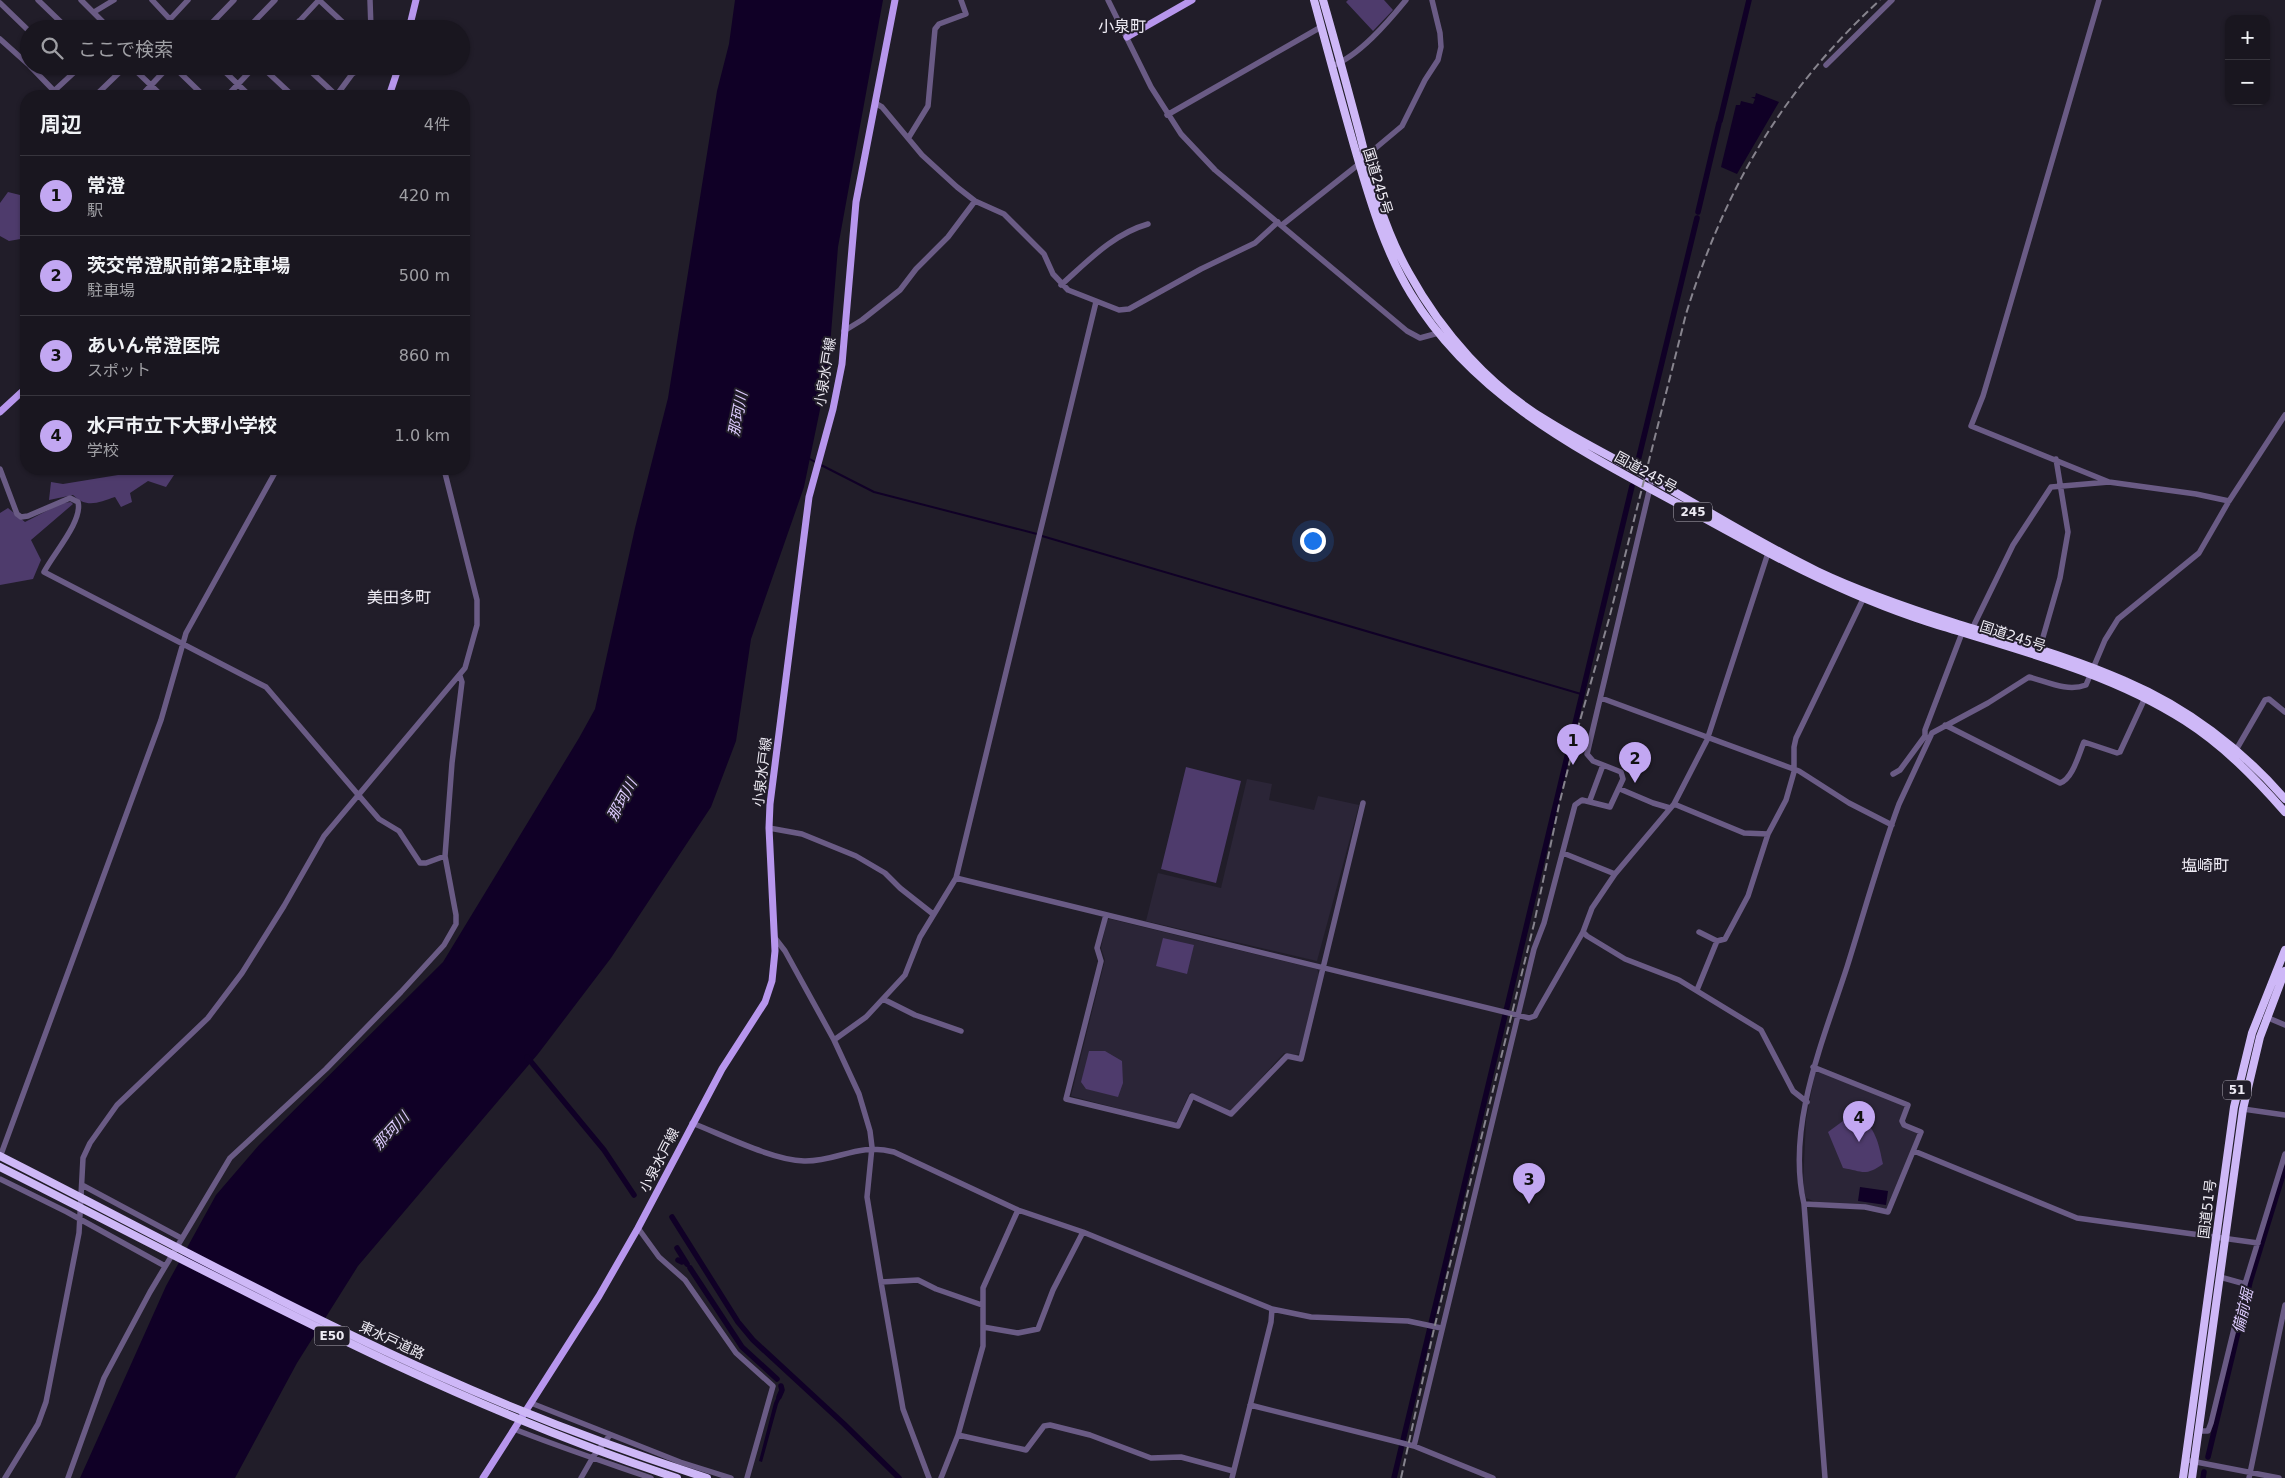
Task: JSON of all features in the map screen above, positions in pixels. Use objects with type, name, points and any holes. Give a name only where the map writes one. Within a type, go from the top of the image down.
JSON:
[{"type":"highway","name":"国道245号","points":[[1314,0],[1321,27],[1336,64],[1380,210],[1392,240],[1443,332],[1491,378],[1523,405],[1548,422],[1652,479],[1769,550]]},
{"type":"highway","name":"国道245号","points":[[1323,0],[1359,164],[1373,212],[1390,255],[1410,294],[1443,332],[1472,372],[1519,411],[1563,440],[1649,489],[1769,550],[1818,571],[1865,595],[1962,633],[2123,680],[2170,704],[2236,750],[2285,799]]},
{"type":"highway","name":"国道245号","points":[[1865,595],[2039,651],[2092,671],[2145,698],[2186,721],[2218,745],[2257,780],[2285,812]]},
{"type":"highway","name":"国道51号","points":[[2192,1478],[2190,1461],[2230,1132],[2240,1080],[2258,1013],[2285,950]]},
{"type":"highway","name":"国道51号","points":[[2183,1478],[2199,1432],[2243,1109],[2253,1060],[2266,1018],[2285,971]]},
{"type":"highway","name":"東水戸道路","points":[[0,1157],[310,1315],[432,1372],[532,1415],[707,1478]]},
{"type":"highway","name":"東水戸道路","points":[[0,1166],[307,1324],[429,1382],[530,1424],[676,1478]]},
{"type":"main road","points":[[411,20],[416,0]]},
{"type":"main road","name":"小泉水戸線","points":[[483,1478],[599,1296],[638,1228],[692,1122],[722,1069],[765,1002],[774,966],[775,938],[769,828],[807,507],[838,390],[856,202],[895,0]]},
{"type":"main road","points":[[1127,37],[1192,0]]},
{"type":"main road","points":[[391,90],[396,75]]},
{"type":"main road","points":[[1,409],[20,393]]},
{"type":"street","points":[[38,0],[59,20]]},
{"type":"street","points":[[81,0],[102,20]]},
{"type":"street","points":[[94,12],[114,0]]},
{"type":"street","points":[[152,0],[170,20],[188,0]]},
{"type":"street","points":[[215,20],[234,0]]},
{"type":"street","points":[[256,20],[275,0]]},
{"type":"street","points":[[300,20],[319,0],[340,20]]},
{"type":"street","points":[[370,0],[371,20]]},
{"type":"street","points":[[909,137],[928,106],[936,29],[939,24],[966,14],[961,0]]},
{"type":"street","points":[[1108,0],[1167,115],[1214,170],[1407,330],[1420,338],[1443,332]]},
{"type":"street","points":[[1336,64],[1383,26],[1406,0]]},
{"type":"street","points":[[1365,157],[1402,126],[1425,80],[1438,60],[1441,47],[1440,33],[1432,0]]},
{"type":"street","points":[[1826,65],[1892,0]]},
{"type":"street","points":[[2099,0],[1989,377],[1971,426],[2109,482]]},
{"type":"street","points":[[0,3],[20,22]]},
{"type":"street","points":[[1167,115],[1321,27]]},
{"type":"street","points":[[0,39],[20,58]]},
{"type":"street","points":[[38,75],[53,90]]},
{"type":"street","points":[[55,90],[71,75]]},
{"type":"street","points":[[101,90],[117,75]]},
{"type":"street","points":[[140,75],[156,90]]},
{"type":"street","points":[[146,90],[160,75]]},
{"type":"street","points":[[182,75],[198,90]]},
{"type":"street","points":[[228,75],[244,90]]},
{"type":"street","points":[[232,90],[246,75]]},
{"type":"street","points":[[271,75],[287,90]]},
{"type":"street","points":[[314,75],[330,90]]},
{"type":"street","points":[[341,90],[352,75]]},
{"type":"street","points":[[875,103],[882,107],[909,137],[922,155],[975,201],[1004,214],[1044,254],[1061,285],[1068,290],[1119,310],[1130,309],[1201,269],[1255,243],[1359,164]]},
{"type":"street","points":[[844,330],[862,320],[900,290],[916,269],[948,237],[975,201]]},
{"type":"street","points":[[1061,285],[1129,229],[1148,224]]},
{"type":"street","points":[[834,1040],[866,1017],[905,975],[911,956],[933,914],[956,878],[1096,302]]},
{"type":"street","points":[[1893,774],[1905,764],[1927,737],[1945,725],[1988,704],[2030,677],[2062,687],[2078,688],[2086,685],[2109,633],[2124,613],[2199,553],[2229,501],[2285,415]]},
{"type":"street","points":[[2039,651],[2053,606],[2068,532],[2056,459]]},
{"type":"street","points":[[0,469],[16,514],[28,516],[70,498],[78,502],[79,512],[76,520],[52,556],[44,572],[266,687],[379,819],[399,831],[420,863],[426,863],[445,856]]},
{"type":"street","points":[[0,1157],[160,720],[183,643],[196,611],[273,475]]},
{"type":"street","points":[[5,1478],[38,1424],[46,1402],[81,1221],[83,1158],[105,1119],[117,1105],[208,1018],[242,973],[284,906],[324,836],[460,676],[474,640],[477,624],[477,600],[445,475]]},
{"type":"street","points":[[1414,1446],[1534,949],[1544,923],[1575,805],[1582,800],[1590,800],[1610,807],[1623,779],[1621,772],[1593,761],[1587,754],[1652,479]]},
{"type":"street","points":[[1825,1478],[1804,1204],[1801,1191],[1801,1141],[1806,1102],[1814,1067],[1892,825],[1927,737],[1925,730],[1962,633],[1972,629],[2013,545],[2051,487],[2109,482],[2196,494],[2229,501]]},
{"type":"street","points":[[956,878],[1529,1018],[1535,1016],[1583,932],[1592,908],[1615,874],[1672,806],[1707,740],[1769,550]]},
{"type":"street","points":[[1699,932],[1717,941],[1725,939],[1748,896],[1768,834],[1786,800],[1793,773],[1796,738],[1865,595]]},
{"type":"street","points":[[68,1478],[104,1378],[181,1238],[230,1158],[326,1069],[426,965],[450,935],[456,924],[445,856],[452,763],[462,682],[460,676]]},
{"type":"street","points":[[1601,698],[1793,773],[1892,825]]},
{"type":"street","points":[[1945,725],[2060,783],[2064,782],[2071,771],[2084,742],[2117,753],[2120,752],[2145,698]]},
{"type":"street","points":[[2236,750],[2264,700],[2269,699],[2285,712]]},
{"type":"street","points":[[1590,800],[1604,765]]},
{"type":"street","points":[[1620,788],[1653,804],[1672,806],[1744,833],[1768,834]]},
{"type":"street","points":[[1106,915],[1097,948],[1101,961],[1066,1098],[1178,1126],[1192,1096],[1231,1114],[1287,1056],[1301,1059],[1364,803]]},
{"type":"street","points":[[769,828],[802,834],[863,860],[885,873],[900,888],[933,914]]},
{"type":"street","points":[[1562,852],[1615,874]]},
{"type":"street","points":[[1583,932],[1625,959],[1679,980],[1761,1030],[1793,1091],[1806,1102]]},
{"type":"street","points":[[775,938],[785,950],[834,1040],[858,1094],[870,1132],[872,1147],[867,1197],[880,1282],[903,1409],[929,1478]]},
{"type":"street","points":[[1697,990],[1717,941]]},
{"type":"street","points":[[883,999],[915,1015],[961,1031]]},
{"type":"street","points":[[2266,1018],[2285,1025]]},
{"type":"street","points":[[1804,1204],[1865,1207],[1888,1212],[1921,1132],[1904,1124],[1902,1121],[1908,1105],[1814,1067]]},
{"type":"street","points":[[2243,1109],[2285,1115]]},
{"type":"street","points":[[692,1122],[790,1160],[814,1160],[872,1147],[894,1152],[1018,1210],[1083,1232],[1272,1309],[1337,1319],[1408,1321],[1441,1328]]},
{"type":"street","points":[[1914,1151],[2072,1217],[2258,1243]]},
{"type":"street","points":[[2199,1432],[2208,1431],[2211,1423],[2245,1284],[2285,1154]]},
{"type":"street","points":[[0,1179],[33,1194],[165,1266]]},
{"type":"street","points":[[82,1185],[181,1238]]},
{"type":"street","points":[[941,1478],[958,1435],[984,1346],[982,1305],[986,1278],[1018,1210]]},
{"type":"street","points":[[638,1228],[659,1257],[685,1280],[736,1354],[774,1386],[747,1478]]},
{"type":"street","points":[[983,1327],[1018,1333],[1038,1329],[1053,1290],[1083,1232]]},
{"type":"street","points":[[2220,1277],[2245,1284]]},
{"type":"street","points":[[880,1282],[918,1280],[936,1289],[982,1305]]},
{"type":"street","points":[[2249,1475],[2285,1305]]},
{"type":"street","points":[[1232,1478],[1271,1322],[1272,1309]]},
{"type":"street","points":[[531,1403],[680,1462],[731,1478]]},
{"type":"street","points":[[1250,1405],[1414,1446],[1493,1478]]},
{"type":"street","points":[[958,1435],[1026,1450],[1044,1426],[1050,1425],[1090,1435],[1151,1458],[1181,1457],[1233,1471]]},
{"type":"street","points":[[514,1429],[557,1447],[593,1457],[651,1478]]},
{"type":"street","points":[[584,1477],[593,1457],[610,1435]]},
{"type":"street","points":[[2190,1461],[2249,1475],[2279,1478]]},
{"type":"shaded area","points":[[1348,0],[1384,0],[1393,10],[1373,31],[1346,2]]},
{"type":"shaded area","points":[[8,192],[20,195],[20,239],[9,241],[0,236],[0,203]]},
{"type":"shaded area","points":[[118,475],[174,475],[166,487],[148,481],[130,493],[132,502],[121,507],[115,497],[93,503],[83,502],[73,495],[49,500],[51,482],[63,484]]},
{"type":"shaded area","points":[[71,502],[73,504],[31,540],[41,560],[33,579],[0,585],[0,513],[8,508],[25,522],[62,503]]},
{"type":"shaded area","points":[[1186,767],[1241,781],[1216,883],[1161,869]]},
{"type":"shaded area","points":[[1247,779],[1272,784],[1269,800],[1314,810],[1318,796],[1359,805],[1317,961],[1146,921],[1158,873],[1221,888]]},
{"type":"shaded area","points":[[1110,919],[1317,969],[1319,974],[1300,1053],[1296,1055],[1284,1053],[1231,1111],[1190,1092],[1177,1121],[1173,1123],[1071,1096],[1105,960],[1101,948],[1107,920]]},
{"type":"shaded area","points":[[1163,938],[1194,945],[1187,974],[1156,966]]},
{"type":"shaded area","points":[[1089,1051],[1105,1051],[1122,1061],[1123,1083],[1118,1097],[1086,1089],[1081,1082]]},
{"type":"shaded area","points":[[1818,1072],[1905,1105],[1900,1122],[1918,1134],[1888,1209],[1818,1203],[1806,1198],[1803,1187],[1806,1120],[1815,1073]]},
{"type":"shaded area","points":[[1857,1116],[1869,1125],[1878,1143],[1883,1164],[1872,1171],[1867,1172],[1843,1168],[1828,1132],[1843,1121]]},
{"type":"water","name":"那珂川","points":[[735,0],[883,0],[838,247],[828,371],[804,487],[751,639],[736,741],[711,807],[611,958],[538,1054],[358,1266],[297,1363],[235,1478],[80,1478],[166,1286],[216,1195],[259,1145],[443,962],[595,709],[635,528],[668,398],[717,91],[729,44]]},
{"type":"water","points":[[1756,93],[1779,102],[1737,174],[1721,167],[1736,105],[1740,105],[1741,101],[1753,104],[1755,99],[1751,97],[1755,97]]},
{"type":"water","points":[[1860,1187],[1888,1191],[1886,1205],[1858,1201]]},
{"type":"water","points":[[780,1390],[784,1391],[778,1404],[762,1462],[759,1461],[774,1403]]},
{"type":"waterway","points":[[1720,121],[1749,0]]},
{"type":"waterway","points":[[1698,212],[1719,123]]},
{"type":"waterway","points":[[1637,465],[1697,218]]},
{"type":"waterway","points":[[808,458],[817,463]]},
{"type":"waterway","points":[[821,465],[874,492],[1037,534]]},
{"type":"waterway","points":[[1394,1478],[1632,486]]},
{"type":"waterway","points":[[1042,536],[1581,694]]},
{"type":"waterway","points":[[527,1057],[604,1150],[634,1195]]},
{"type":"waterway","name":"備前堀","points":[[2208,1457],[2250,1282],[2285,1168]]},
{"type":"waterway","points":[[672,1217],[738,1322],[753,1340],[899,1478]]},
{"type":"waterway","points":[[677,1248],[687,1264]]},
{"type":"waterway","points":[[678,1260],[685,1261]]},
{"type":"waterway","points":[[690,1268],[742,1347],[777,1379]]},
{"type":"waterway","points":[[779,1397],[782,1390],[781,1386]]},
{"type":"waterway","name":"備前堀","points":[[2203,1478],[2204,1472]]},
{"type":"railway","points":[[1401,1478],[1434,1329],[1534,924],[1559,805],[1579,724],[1609,619],[1686,314],[1719,224],[1761,144],[1786,106],[1814,69],[1845,34],[1880,0]]},
{"type":"place","name":"常澄","points":[[1573,765]]},
{"type":"place","name":"茨交常澄駅前第2駐車場","points":[[1635,783]]},
{"type":"place","name":"水戸市立下大野小学校","points":[[1859,1142]]},
{"type":"place","name":"あいん常澄医院","points":[[1529,1204]]},
{"type":"district","name":"小泉町","points":[[1122,26]]},
{"type":"district","name":"美田多町","points":[[399,597]]},
{"type":"district","name":"塩崎町","points":[[2205,865]]}]
